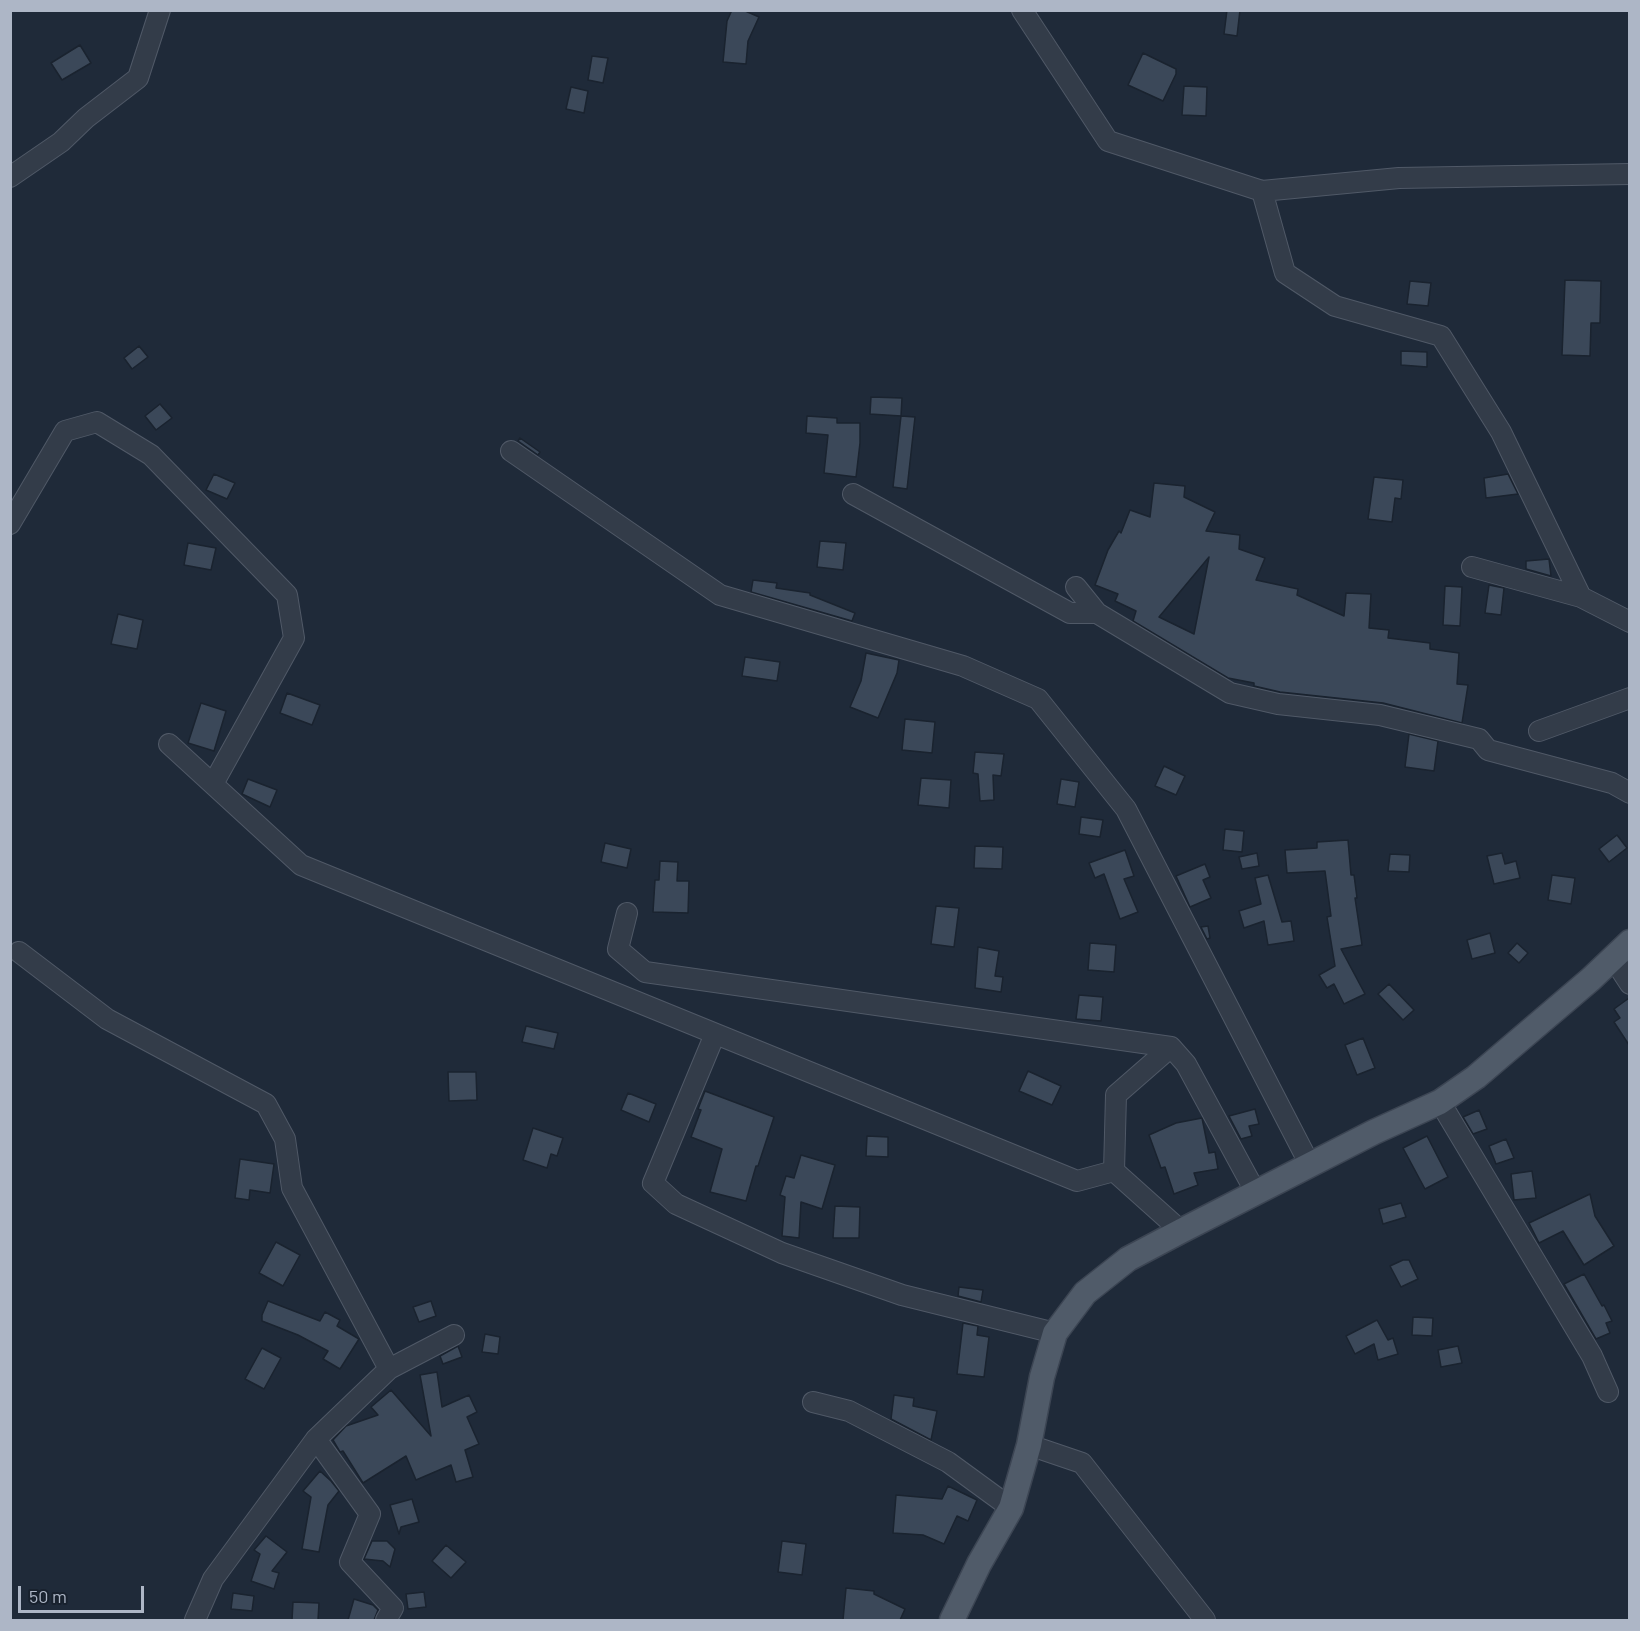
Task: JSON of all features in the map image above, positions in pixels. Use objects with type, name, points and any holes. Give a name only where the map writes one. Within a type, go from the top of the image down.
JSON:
[{"type":"main road","points":[[952,1620],[1011,1508],[1029,1445],[1042,1377],[1055,1333],[1085,1293],[1128,1260],[1181,1231],[1440,1102],[1476,1077],[1621,950]]},
{"type":"street","points":[[10,177],[61,142],[86,118],[138,78],[160,10]]},
{"type":"street","points":[[1022,10],[1108,141],[1262,191],[1399,178],[1629,174]]},
{"type":"street","points":[[1262,191],[1286,273],[1335,306],[1441,336],[1501,432],[1581,597]]},
{"type":"street","points":[[10,524],[65,431],[97,422],[151,455],[287,595],[294,638],[213,784]]},
{"type":"street","points":[[511,451],[720,595],[963,666],[1038,699],[1126,809],[1310,1165]]},
{"type":"street","points":[[853,494],[1070,613],[1097,613]]},
{"type":"street","points":[[1472,567],[1581,597],[1629,622]]},
{"type":"street","points":[[1076,587],[1097,613],[1230,693],[1278,704],[1380,715],[1479,739],[1488,750],[1612,783],[1629,793]]},
{"type":"street","points":[[1539,731],[1629,699]]},
{"type":"street","points":[[169,744],[301,865],[1077,1181],[1114,1171]]},
{"type":"street","points":[[627,913],[618,949],[645,972],[1171,1047],[1186,1064],[1256,1193]]},
{"type":"street","points":[[1621,950],[1629,984]]},
{"type":"street","points":[[19,952],[107,1019],[266,1104],[285,1139],[292,1188],[389,1369]]},
{"type":"street","points":[[715,1034],[653,1183],[676,1204],[782,1253],[902,1295],[1055,1333]]},
{"type":"street","points":[[1171,1047],[1116,1095],[1114,1171],[1181,1231]]},
{"type":"street","points":[[1440,1102],[1592,1356],[1608,1392]]},
{"type":"street","points":[[195,1620],[213,1579],[316,1439],[389,1369],[454,1335]]},
{"type":"street","points":[[813,1402],[849,1411],[948,1462],[1011,1508]]},
{"type":"street","points":[[316,1439],[370,1514],[350,1562],[393,1608],[386,1620]]},
{"type":"street","points":[[1029,1445],[1082,1463],[1205,1620]]},
{"type":"building","points":[[732,10],[743,10],[759,17],[748,41],[746,64],[723,62],[727,21]]},
{"type":"building","points":[[1227,10],[1240,10],[1237,36],[1224,34]]},
{"type":"building","points":[[80,45],[91,63],[62,80],[51,63]]},
{"type":"building","points":[[1143,53],[1176,69],[1176,74],[1163,101],[1128,85]]},
{"type":"building","points":[[592,56],[608,58],[603,83],[588,80]]},
{"type":"building","points":[[1184,86],[1207,87],[1206,116],[1182,115]]},
{"type":"building","points":[[571,87],[588,91],[584,113],[566,109]]},
{"type":"building","points":[[1565,280],[1601,281],[1600,323],[1591,323],[1590,356],[1562,355]]},
{"type":"building","points":[[1410,281],[1431,283],[1428,306],[1407,304]]},
{"type":"building","points":[[139,346],[148,357],[132,369],[124,358]]},
{"type":"building","points":[[1401,351],[1427,352],[1427,367],[1401,365]]},
{"type":"building","points":[[871,397],[902,398],[901,416],[870,414]]},
{"type":"building","points":[[160,404],[172,418],[156,430],[145,416]]},
{"type":"building","points":[[807,416],[837,418],[837,423],[860,423],[856,477],[824,473],[828,435],[806,433]]},
{"type":"building","points":[[901,416],[915,417],[907,489],[893,487]]},
{"type":"building","points":[[520,438],[540,452],[538,455],[518,441]]},
{"type":"building","points":[[214,474],[235,483],[227,499],[206,490]]},
{"type":"building","points":[[1508,474],[1518,494],[1486,498],[1484,478]]},
{"type":"building","points":[[1374,477],[1403,480],[1401,499],[1395,498],[1392,522],[1368,519]]},
{"type":"building","points":[[1154,483],[1185,486],[1184,497],[1215,512],[1206,531],[1240,535],[1239,549],[1265,558],[1256,580],[1298,589],[1297,595],[1344,616],[1346,593],[1371,594],[1369,628],[1389,630],[1388,638],[1430,643],[1430,649],[1459,653],[1457,684],[1468,685],[1462,723],[1383,703],[1280,692],[1254,686],[1254,683],[1228,678],[1133,621],[1136,611],[1115,601],[1118,594],[1095,585],[1108,550],[1119,531],[1121,533],[1130,510],[1150,517]],"holes":[[[1209,557],[1194,634],[1159,617]]]},
{"type":"building","points":[[820,541],[846,543],[843,570],[817,567]]},
{"type":"building","points":[[188,543],[216,548],[211,570],[184,565]]},
{"type":"building","points":[[1549,559],[1551,576],[1526,569],[1526,561]]},
{"type":"building","points":[[753,580],[777,583],[776,588],[810,593],[810,595],[855,613],[852,621],[751,592]]},
{"type":"building","points":[[1489,585],[1504,588],[1501,615],[1485,613]]},
{"type":"building","points":[[1445,586],[1462,587],[1460,626],[1443,625]]},
{"type":"building","points":[[118,614],[143,620],[137,649],[111,644]]},
{"type":"building","points":[[866,653],[899,660],[897,673],[878,718],[850,707],[861,681]]},
{"type":"building","points":[[745,657],[780,662],[777,681],[742,676]]},
{"type":"building","points":[[287,693],[320,705],[312,725],[280,713]]},
{"type":"building","points":[[201,703],[226,711],[214,751],[188,743]]},
{"type":"building","points":[[905,719],[935,722],[932,753],[902,750]]},
{"type":"building","points":[[1409,734],[1438,741],[1434,771],[1405,767]]},
{"type":"building","points":[[975,752],[1004,754],[1001,776],[993,775],[994,800],[980,801],[978,774],[973,773]]},
{"type":"building","points":[[1164,766],[1185,776],[1176,795],[1155,786]]},
{"type":"building","points":[[921,778],[951,780],[949,808],[918,805]]},
{"type":"building","points":[[248,779],[277,790],[270,807],[242,794]]},
{"type":"building","points":[[1061,779],[1079,782],[1075,807],[1057,804]]},
{"type":"building","points":[[1081,817],[1103,820],[1100,837],[1079,834]]},
{"type":"building","points":[[1225,829],[1244,831],[1242,852],[1223,850]]},
{"type":"building","points":[[1617,835],[1627,848],[1609,862],[1599,849]]},
{"type":"building","points":[[1348,840],[1362,945],[1341,949],[1365,994],[1344,1004],[1334,984],[1327,988],[1319,975],[1335,966],[1327,917],[1331,916],[1325,871],[1287,873],[1285,850],[1317,848],[1317,842]]},
{"type":"building","points":[[605,843],[631,849],[627,868],[601,862]]},
{"type":"building","points":[[975,846],[1003,847],[1002,869],[974,868]]},
{"type":"building","points":[[1125,850],[1134,876],[1124,879],[1138,912],[1120,919],[1104,874],[1095,878],[1089,863]]},
{"type":"building","points":[[1257,853],[1259,866],[1242,869],[1239,857]]},
{"type":"building","points":[[1502,853],[1505,864],[1516,861],[1520,878],[1494,884],[1487,856]]},
{"type":"building","points":[[1390,854],[1410,855],[1409,872],[1388,871]]},
{"type":"building","points":[[660,861],[678,862],[677,881],[689,881],[688,913],[653,912],[655,880],[659,880]]},
{"type":"building","points":[[1205,864],[1210,877],[1203,880],[1211,898],[1190,907],[1176,876]]},
{"type":"building","points":[[1268,875],[1282,922],[1291,921],[1294,941],[1268,945],[1264,921],[1244,928],[1239,911],[1261,904],[1255,878]]},
{"type":"building","points":[[1552,875],[1575,878],[1571,904],[1548,900]]},
{"type":"building","points":[[936,906],[959,908],[954,947],[931,944]]},
{"type":"building","points":[[1208,926],[1210,938],[1207,939],[1201,927]]},
{"type":"building","points":[[1490,933],[1495,953],[1472,959],[1467,940]]},
{"type":"building","points":[[1090,943],[1116,945],[1114,972],[1088,970]]},
{"type":"building","points":[[1517,943],[1528,953],[1519,963],[1508,953]]},
{"type":"building","points":[[978,947],[999,951],[995,976],[1003,977],[1001,992],[975,988]]},
{"type":"building","points":[[1389,984],[1414,1010],[1403,1020],[1378,994]]},
{"type":"building","points":[[1079,995],[1103,997],[1101,1021],[1076,1019]]},
{"type":"building","points":[[1629,998],[1629,1045],[1614,1022],[1620,1018],[1614,1009]]},
{"type":"building","points":[[526,1026],[558,1033],[554,1049],[522,1042]]},
{"type":"building","points":[[1363,1038],[1375,1068],[1357,1075],[1345,1045]]},
{"type":"building","points":[[1028,1071],[1061,1086],[1052,1105],[1019,1091]]},
{"type":"building","points":[[448,1072],[476,1072],[477,1100],[449,1101]]},
{"type":"building","points":[[705,1091],[774,1117],[746,1201],[710,1192],[722,1149],[691,1137]]},
{"type":"building","points":[[628,1093],[656,1104],[649,1122],[621,1110]]},
{"type":"building","points":[[1255,1109],[1259,1124],[1249,1126],[1252,1136],[1241,1139],[1229,1116]]},
{"type":"building","points":[[1479,1110],[1487,1129],[1473,1134],[1463,1117]]},
{"type":"building","points":[[1202,1118],[1209,1153],[1215,1152],[1218,1169],[1194,1173],[1198,1185],[1174,1194],[1165,1167],[1161,1168],[1149,1135],[1176,1123]]},
{"type":"building","points":[[533,1128],[563,1138],[557,1156],[551,1154],[547,1168],[523,1160]]},
{"type":"building","points":[[867,1136],[888,1137],[888,1157],[866,1156]]},
{"type":"building","points":[[1427,1136],[1448,1177],[1425,1189],[1403,1148]]},
{"type":"building","points":[[1506,1139],[1514,1158],[1496,1164],[1489,1146]]},
{"type":"building","points":[[801,1155],[835,1165],[822,1209],[801,1202],[799,1238],[782,1236],[785,1197],[780,1195],[786,1176],[794,1178]]},
{"type":"building","points":[[240,1159],[274,1164],[270,1193],[250,1190],[249,1200],[235,1198]]},
{"type":"building","points":[[1532,1171],[1536,1198],[1514,1200],[1511,1174]]},
{"type":"building","points":[[1590,1194],[1595,1216],[1614,1246],[1584,1265],[1563,1231],[1539,1243],[1529,1223]]},
{"type":"building","points":[[1401,1203],[1406,1217],[1383,1224],[1379,1209]]},
{"type":"building","points":[[835,1206],[860,1207],[859,1238],[833,1238]]},
{"type":"building","points":[[276,1242],[300,1255],[283,1286],[259,1273]]},
{"type":"building","points":[[1403,1260],[1409,1260],[1418,1279],[1401,1287],[1390,1266]]},
{"type":"building","points":[[1584,1274],[1612,1321],[1606,1323],[1610,1333],[1596,1339],[1564,1284]]},
{"type":"building","points":[[959,1287],[983,1290],[981,1302],[958,1296]]},
{"type":"building","points":[[268,1301],[320,1321],[325,1312],[340,1320],[337,1326],[359,1339],[340,1369],[323,1359],[328,1351],[298,1335],[262,1321]]},
{"type":"building","points":[[431,1301],[436,1316],[419,1322],[413,1307]]},
{"type":"building","points":[[1413,1317],[1433,1318],[1432,1336],[1412,1335]]},
{"type":"building","points":[[1377,1320],[1388,1340],[1393,1338],[1398,1354],[1378,1360],[1374,1344],[1355,1354],[1346,1336]]},
{"type":"building","points":[[963,1323],[978,1326],[977,1335],[989,1337],[984,1377],[957,1374]]},
{"type":"building","points":[[485,1334],[500,1337],[498,1354],[482,1352]]},
{"type":"building","points":[[458,1346],[462,1357],[443,1364],[440,1356]]},
{"type":"building","points":[[1458,1346],[1462,1363],[1441,1367],[1438,1350]]},
{"type":"building","points":[[262,1348],[281,1358],[264,1389],[245,1379]]},
{"type":"building","points":[[437,1372],[442,1407],[469,1395],[477,1412],[467,1417],[479,1444],[465,1450],[473,1477],[456,1482],[451,1465],[416,1480],[406,1456],[363,1483],[343,1451],[340,1452],[333,1440],[346,1426],[378,1415],[371,1407],[391,1390],[431,1436],[420,1375]]},
{"type":"building","points":[[894,1395],[914,1398],[913,1406],[937,1411],[931,1440],[891,1419]]},
{"type":"building","points":[[320,1471],[339,1491],[328,1505],[319,1552],[302,1549],[311,1497],[303,1491]]},
{"type":"building","points":[[948,1486],[977,1500],[968,1521],[957,1516],[944,1544],[923,1535],[893,1533],[896,1495],[942,1499]]},
{"type":"building","points":[[412,1499],[419,1522],[401,1527],[399,1534],[390,1505]]},
{"type":"building","points":[[266,1536],[287,1552],[272,1571],[279,1573],[274,1589],[251,1581],[260,1554],[254,1550]]},
{"type":"building","points":[[372,1541],[387,1541],[395,1549],[390,1567],[383,1561],[364,1559]]},
{"type":"building","points":[[782,1541],[806,1544],[802,1575],[778,1572]]},
{"type":"building","points":[[446,1545],[466,1562],[451,1578],[432,1561]]},
{"type":"building","points":[[846,1588],[874,1591],[874,1594],[905,1609],[900,1620],[843,1620]]},
{"type":"building","points":[[424,1592],[426,1607],[408,1609],[406,1594]]},
{"type":"building","points":[[233,1593],[254,1596],[252,1611],[231,1609]]},
{"type":"building","points":[[354,1599],[373,1605],[378,1610],[374,1620],[348,1620]]},
{"type":"building","points":[[293,1602],[319,1603],[318,1620],[292,1620]]}]
